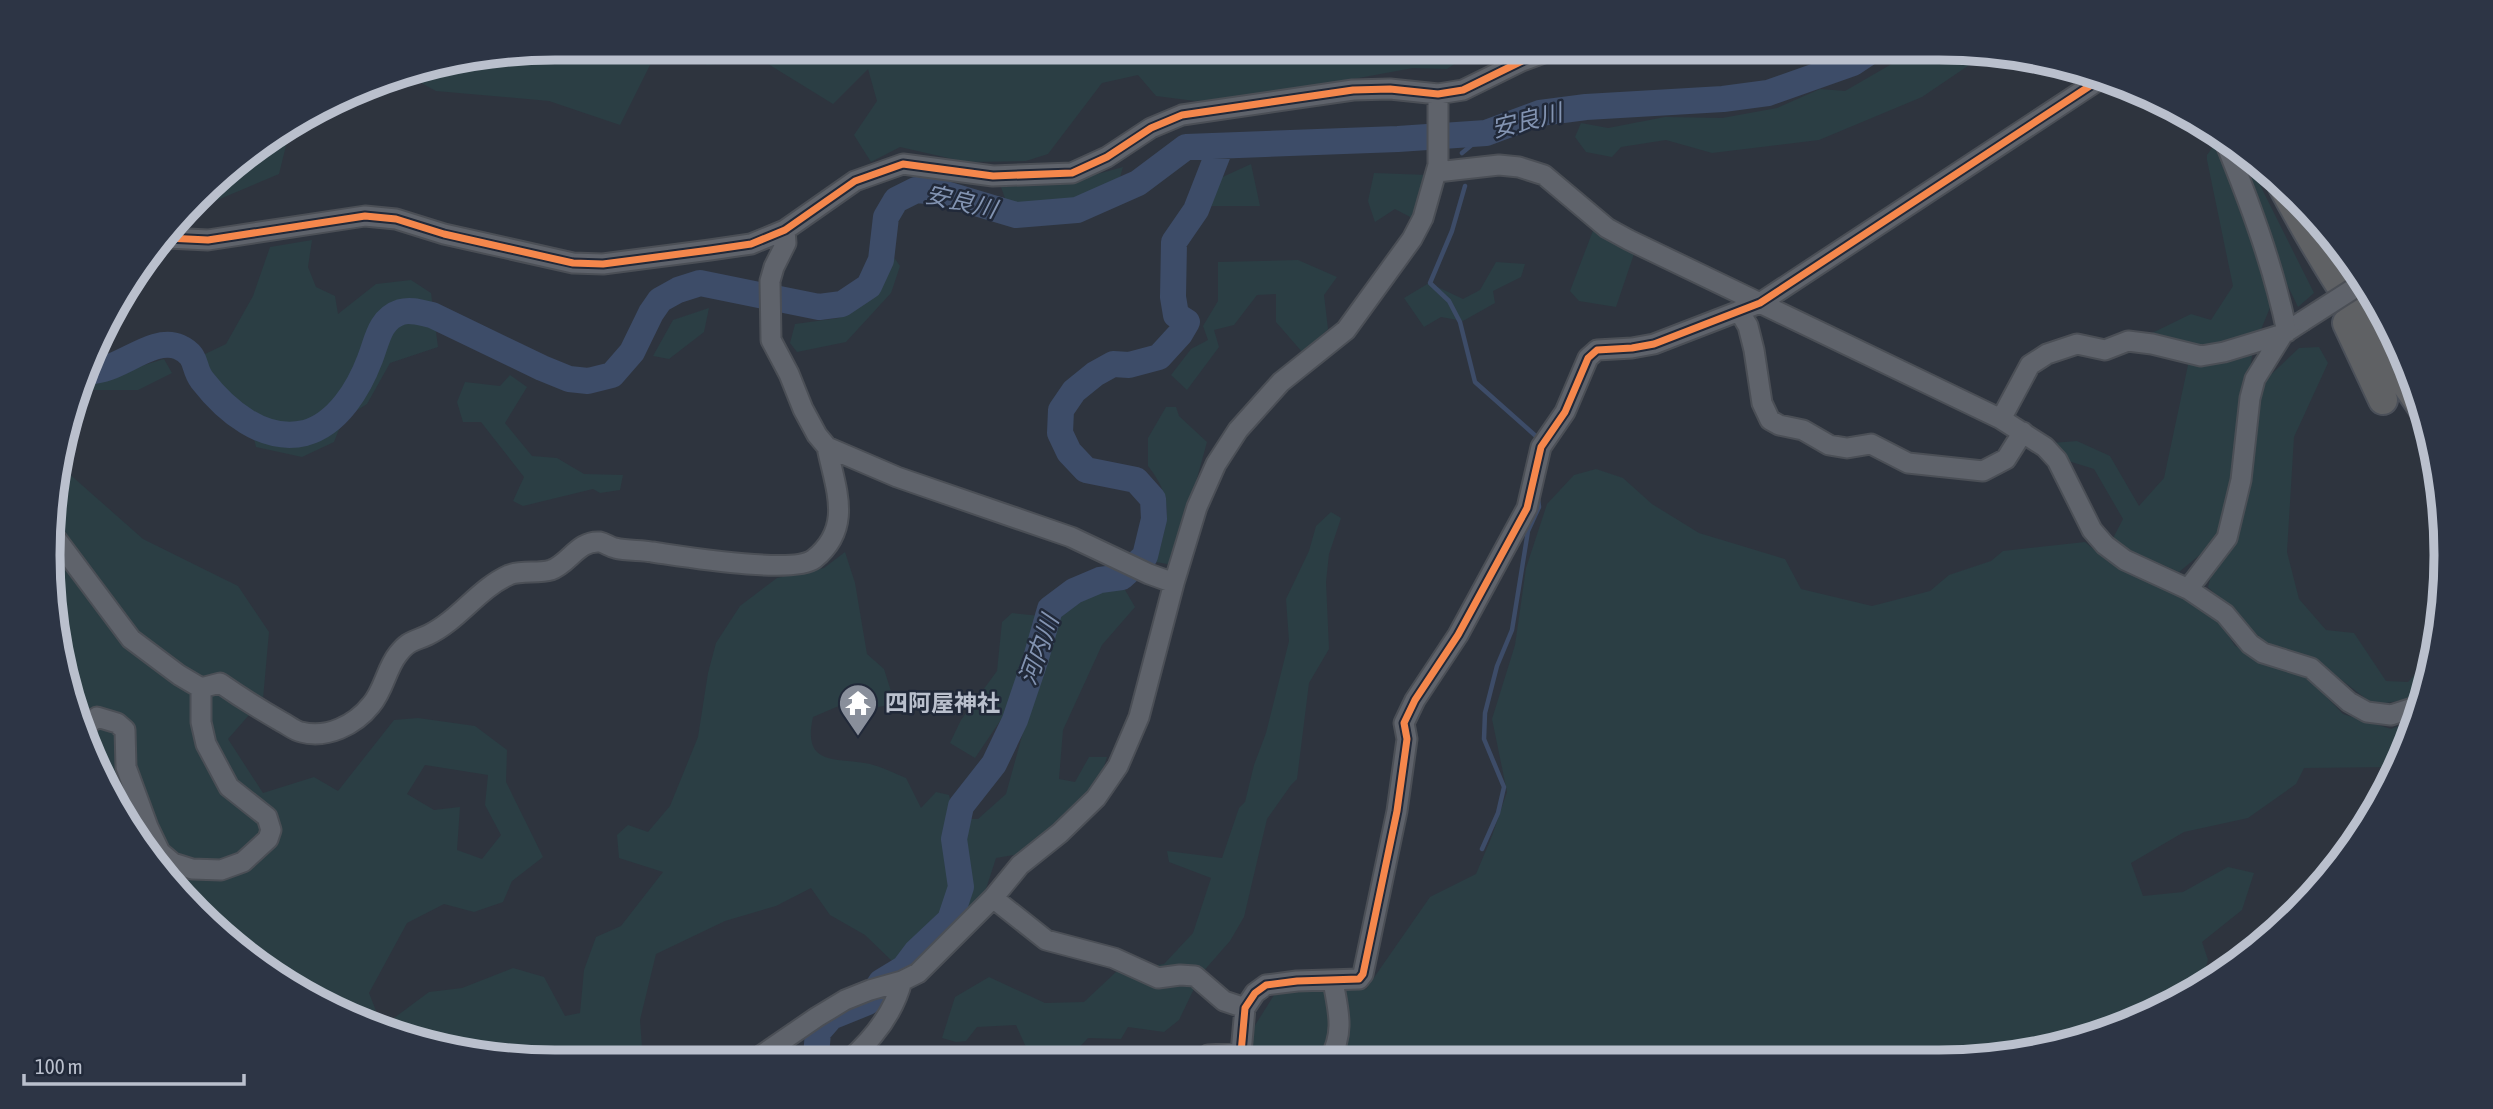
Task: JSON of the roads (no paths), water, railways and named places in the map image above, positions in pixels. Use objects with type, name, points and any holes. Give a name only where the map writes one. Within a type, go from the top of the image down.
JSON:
[{"type":"highway","points":[[2293,209],[2383,400]]},
{"type":"highway","points":[[2298,218],[2400,375]]},
{"type":"street","points":[[174,238],[208,240],[365,216],[396,219],[444,234],[573,263],[603,264],[751,244],[785,230],[855,181],[902,164],[993,176],[1072,173],[1107,157],[1151,128],[1182,115],[1353,90],[1390,89],[1438,101],[1525,60]]},
{"type":"street","points":[[1241,1050],[1245,1009],[1255,993],[1266,985],[1359,979],[1363,974],[1397,811],[1407,739],[1404,723],[1458,635],[1527,508],[1541,447],[1565,412],[1588,358],[1597,350],[1654,344],[1760,303],[2092,84]]},
{"type":"street","points":[[769,1050],[817,1017],[870,990],[897,983],[918,973],[993,898],[1020,866],[1096,798],[1118,766],[1139,717],[1197,507],[1216,464],[1230,441],[1282,382],[1346,330],[1412,239],[1423,218],[1438,168],[1438,101]]},
{"type":"street","points":[[2228,154],[2266,250],[2291,329]]},
{"type":"street","points":[[1438,168],[1499,165],[1519,167],[1544,175],[1607,228],[2001,419],[2045,447],[2057,460],[2092,530],[2105,545],[2125,560],[2188,589],[2225,614],[2250,644],[2263,653],[2311,668],[2349,702],[2367,712],[2391,715],[2408,709]]},
{"type":"street","points":[[785,230],[786,243],[770,281],[771,340],[789,374],[803,410],[827,447],[897,477],[1071,537],[1115,559],[1174,583]]},
{"type":"street","points":[[2001,419],[2030,365],[2048,354],[2077,344],[2105,350],[2129,341],[2201,356],[2224,352],[2291,329],[2355,288]]},
{"type":"street","points":[[1739,311],[1748,326],[1755,350],[1762,403],[1770,420],[1779,425],[1803,430],[1829,445],[1847,448],[1871,444],[1908,463],[1983,471],[2006,459],[2023,432]]},
{"type":"street","points":[[2188,589],[2227,538],[2241,480],[2250,398],[2255,379],[2291,329]]},
{"type":"street","points":[[60,544],[131,639],[178,675],[201,688],[220,683],[300,732],[322,734],[352,723],[372,705],[387,679],[395,657],[410,640],[443,626],[510,575],[538,570],[549,571],[561,565],[582,546],[599,542],[616,548],[681,558],[731,562],[793,564],[811,561],[831,540],[840,512],[827,447]]},
{"type":"street","points":[[89,723],[97,717],[117,723],[125,730],[126,767],[160,852],[173,863],[192,869],[221,870],[243,862],[268,839],[271,830],[267,817],[229,787],[206,744],[201,722],[201,688]]},
{"type":"street","points":[[993,898],[1046,940],[1114,958],[1158,978],[1195,976],[1224,1000],[1245,1009]]},
{"type":"street","points":[[1333,981],[1341,1023],[1335,1050]]},
{"type":"street","points":[[861,1050],[868,1044],[898,994],[897,983]]},
{"type":"waterway","name":"安良川","points":[[95,370],[158,346],[179,347],[190,354],[199,375],[212,392],[247,422],[275,433],[305,433],[328,422],[346,404],[365,370],[383,325],[401,312],[413,311],[432,315],[542,368],[569,379],[588,381],[612,375],[632,352],[660,300],[678,290],[700,283],[819,307],[842,304],[869,286],[881,260],[886,217],[896,200],[916,190],[939,192],[1016,215],[1077,210],[1138,183],[1186,147],[1486,133],[1540,113],[1768,93],[1858,60]]},
{"type":"waterway","points":[[1462,153],[1486,133]]},
{"type":"waterway","name":"河内川","points":[[816,1050],[818,1032],[831,1017],[868,1002],[881,982],[904,968],[916,952],[950,920],[961,887],[954,839],[961,806],[994,764],[1015,720],[1050,609],[1074,591],[1100,580],[1122,577],[1145,556],[1154,519],[1153,499],[1136,480],[1086,470],[1069,452],[1060,433],[1061,410],[1074,391],[1095,374],[1113,364],[1129,365],[1159,357],[1180,334],[1187,322],[1176,315],[1173,297],[1174,242],[1196,210],[1221,146]]},
{"type":"waterway","points":[[1465,186],[1452,231],[1430,283],[1449,301],[1460,322],[1475,382],[1538,438]]},
{"type":"waterway","points":[[1482,849],[1498,813],[1504,787],[1484,739],[1485,713],[1497,666],[1512,630],[1528,531],[1539,507],[1538,498]]},
{"type":"place","name":"四阿屋神社","points":[[858,737]]}]
